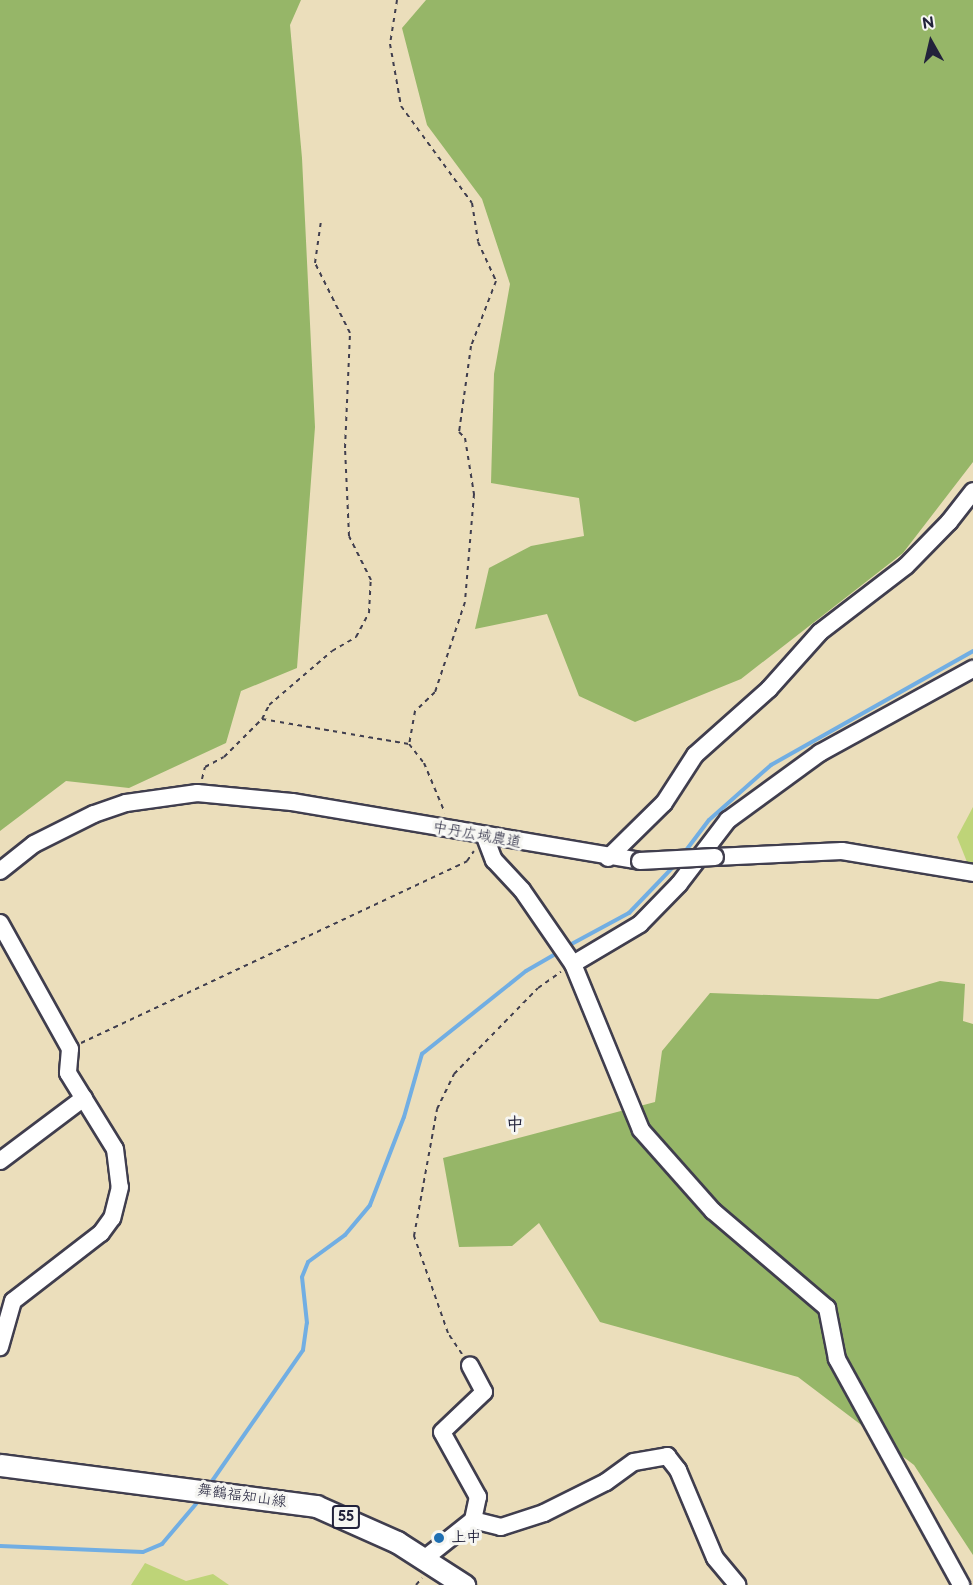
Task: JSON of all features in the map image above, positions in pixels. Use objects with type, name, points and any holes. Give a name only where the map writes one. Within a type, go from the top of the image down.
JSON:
[{"type":"main road","name":"舞鶴福知山線","points":[[0,1465],[316,1506],[356,1521],[424,1559],[464,1585]]},
{"type":"street","points":[[608,858],[664,803],[695,755],[769,689],[819,632],[906,566],[949,522],[973,491]]},
{"type":"street","points":[[573,964],[640,924],[680,884],[728,820],[820,753],[973,669]]},
{"type":"street","name":"中丹広域農道","points":[[0,871],[34,844],[94,814],[126,803],[197,793],[292,802],[608,858],[640,861],[842,851],[973,873]]},
{"type":"street","points":[[485,837],[494,860],[522,890],[573,964],[641,1130],[713,1211],[827,1308],[837,1359],[961,1585]]},
{"type":"street","points":[[0,923],[70,1048],[68,1073],[115,1149],[120,1187],[112,1218],[100,1233],[13,1301],[0,1347]]},
{"type":"street","points":[[0,1161],[84,1098]]},
{"type":"street","points":[[424,1559],[474,1520],[478,1497],[442,1432],[484,1392],[470,1366]]},
{"type":"street","points":[[474,1520],[501,1527],[544,1513],[606,1482],[633,1462],[667,1455],[678,1470],[715,1558],[738,1585]]},
{"type":"path","points":[[397,0],[390,44],[401,106],[472,203],[478,242],[496,281],[471,346],[459,432],[465,438],[474,494],[465,602],[435,692],[415,711],[409,744]]},
{"type":"path","points":[[197,793],[205,767],[224,758],[262,718],[269,705],[332,651],[356,637],[369,613],[371,580],[349,536],[345,448],[350,333],[315,263],[321,221]]},
{"type":"path","points":[[262,718],[409,744],[424,763],[447,817],[448,830]]},
{"type":"path","points":[[70,1048],[467,861],[485,837]]},
{"type":"path","points":[[470,1366],[448,1333],[414,1236],[437,1109],[454,1074],[484,1041],[538,988],[573,964]]},
{"type":"green space","points":[[0,0],[301,0],[290,25],[302,158],[315,427],[297,668],[241,691],[226,743],[129,788],[66,781],[0,831]]},
{"type":"green space","points":[[426,0],[973,0],[973,462],[903,553],[741,679],[635,722],[579,696],[547,614],[475,629],[489,568],[531,546],[584,536],[579,498],[491,483],[494,374],[510,284],[482,199],[427,125],[402,28]]},
{"type":"green space","points":[[973,807],[973,877],[957,837]]},
{"type":"green space","points":[[940,981],[965,984],[963,1021],[973,1024],[973,1555],[914,1465],[798,1377],[600,1322],[539,1223],[512,1246],[459,1247],[443,1158],[655,1102],[662,1051],[710,993],[878,999]]},
{"type":"green space","points":[[145,1563],[186,1581],[213,1574],[229,1585],[131,1585]]},
{"type":"waterway","points":[[684,853],[709,820],[771,765],[973,651]]},
{"type":"waterway","points":[[566,947],[629,913],[676,864]]},
{"type":"waterway","points":[[210,1484],[303,1350],[307,1323],[302,1277],[308,1262],[345,1235],[370,1205],[404,1117],[422,1054],[526,971],[560,951]]},
{"type":"waterway","points":[[0,1546],[143,1552],[162,1544],[201,1498]]},
{"type":"place","name":"上中","points":[[439,1538]]},
{"type":"district","name":"中","points":[[515,1125]]}]
